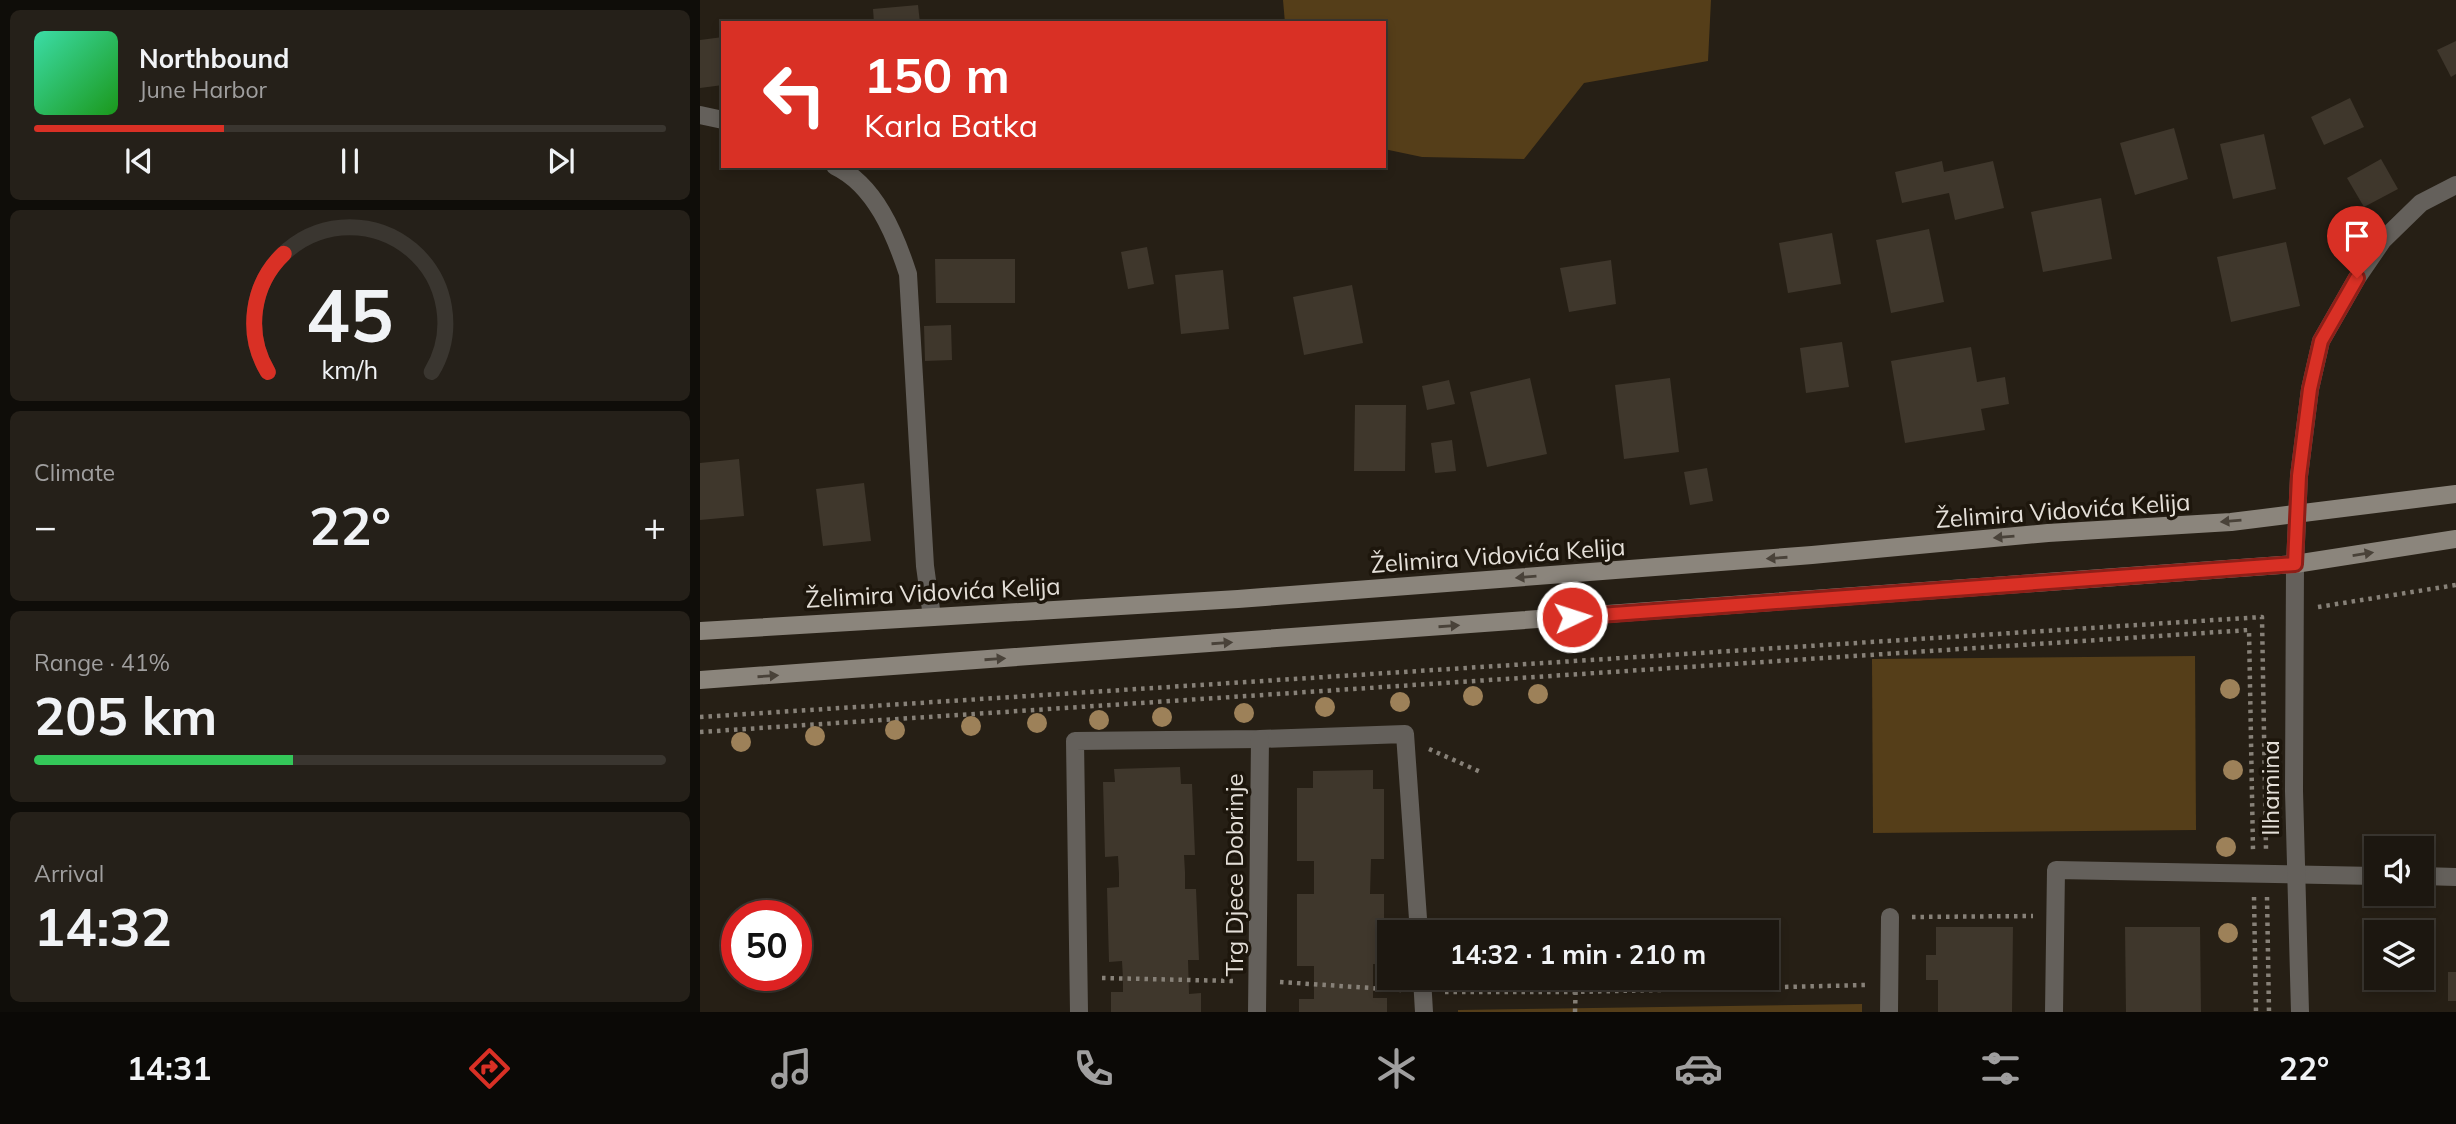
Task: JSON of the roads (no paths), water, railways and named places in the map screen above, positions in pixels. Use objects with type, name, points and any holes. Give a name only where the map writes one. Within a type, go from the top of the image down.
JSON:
[{"type":"main road","name":"Želimira Vidovića Kelija","points":[[700,631],[1479,581],[2048,533],[2231,522],[2456,494]]},
{"type":"main road","points":[[700,680],[2295,564],[2456,539]]},
{"type":"street","points":[[700,115],[721,120]]},
{"type":"street","points":[[839,168],[875,202],[897,240],[908,274],[925,566],[932,617]]},
{"type":"street","name":"Ilhamina","points":[[2300,1012],[2295,875],[2295,564],[2302,451],[2310,389],[2321,341],[2357,278],[2383,240],[2421,204],[2456,185]]},
{"type":"street","points":[[1079,1012],[1075,741],[1405,734],[1418,920]]},
{"type":"street","name":"Trg Djece Dobrinje","points":[[1257,1012],[1260,739]]},
{"type":"street","points":[[2054,1012],[2056,870],[2364,876]]},
{"type":"street","points":[[2434,876],[2456,877]]},
{"type":"street","points":[[1889,1012],[1890,917]]},
{"type":"street","points":[[1423,990],[1424,1012]]}]
